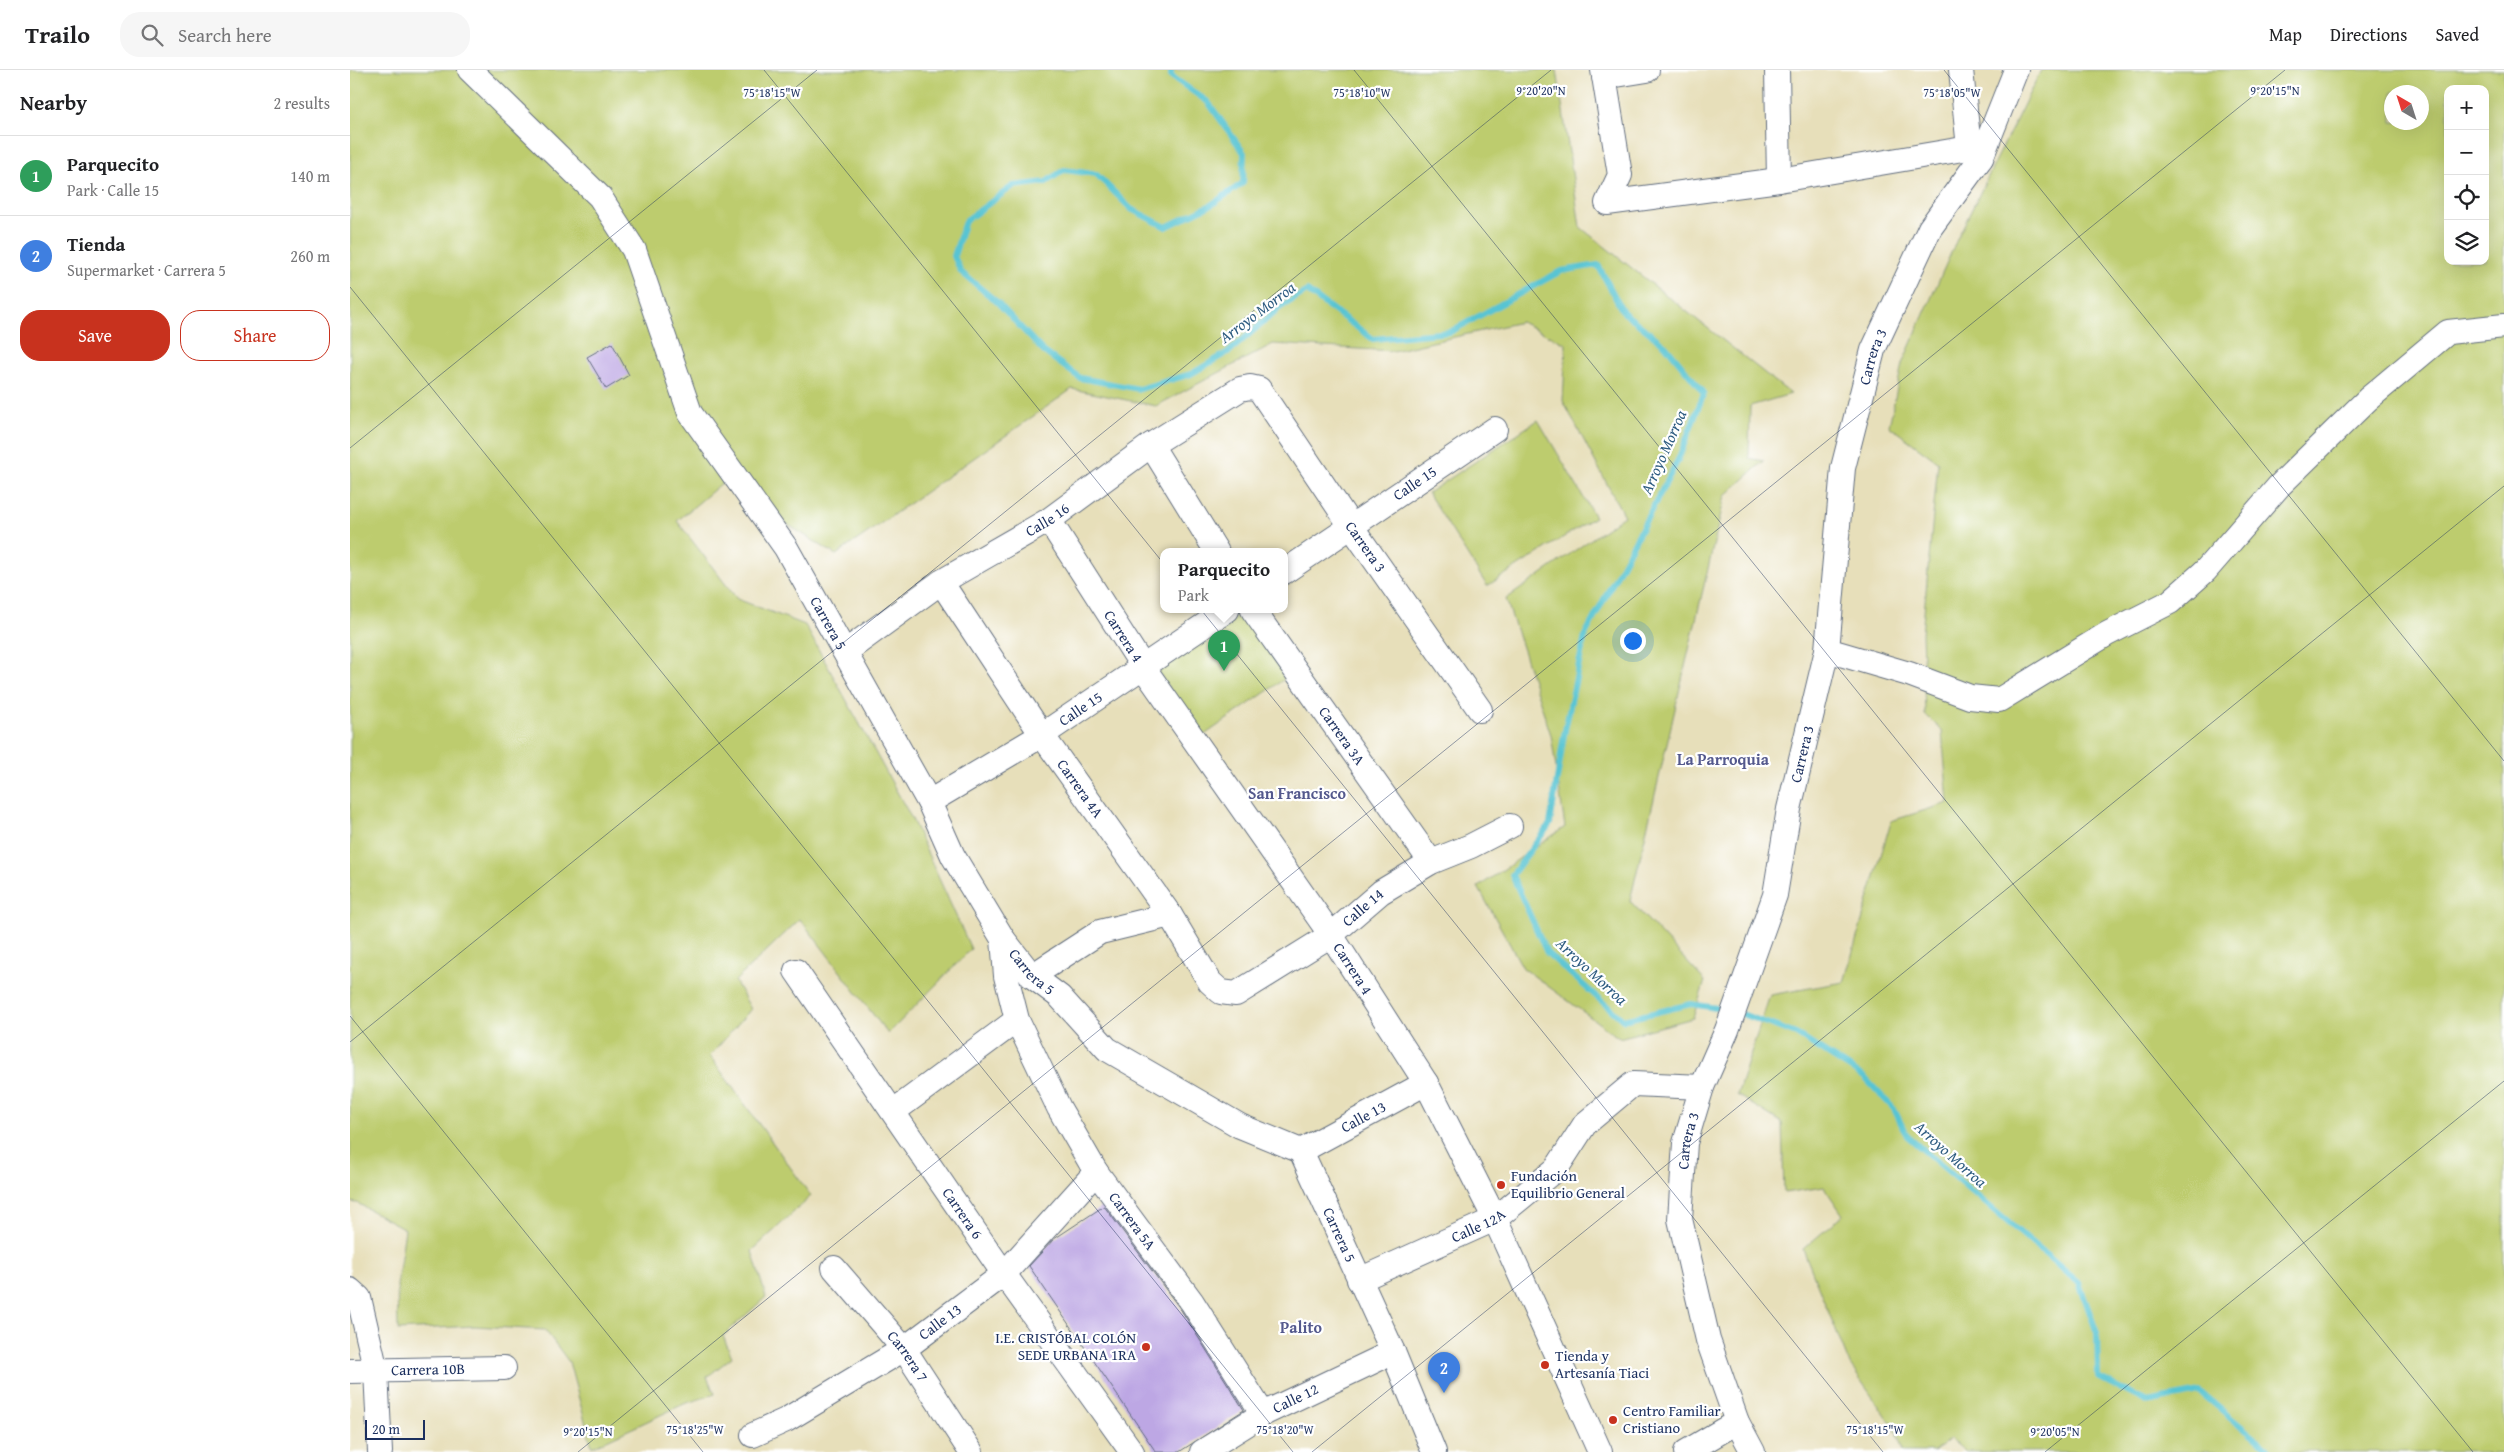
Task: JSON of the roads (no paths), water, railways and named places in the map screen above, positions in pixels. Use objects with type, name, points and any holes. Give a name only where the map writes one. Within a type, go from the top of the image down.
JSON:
[{"type":"street","name":"Carrera 5","points":[[470,70],[600,197],[634,250],[690,413],[786,548],[929,802],[954,856],[1003,939],[1032,976],[1060,997],[1107,1050],[1240,1126],[1302,1151],[1393,1352],[1434,1452]]},
{"type":"street","points":[[1647,70],[1604,73],[1620,175],[1607,202],[1975,153],[1961,70]]},
{"type":"street","points":[[1777,70],[1779,180]]},
{"type":"street","name":"Carrera 3","points":[[1753,1452],[1737,1422],[1708,1340],[1680,1219],[1685,1143],[1702,1087],[1727,1030],[1775,895],[1789,809],[1827,650],[1843,468],[1873,350],[1930,228],[1975,153],[2016,70]]},
{"type":"street","points":[[1827,650],[1909,674],[1970,697],[1999,700],[2107,634],[2170,602],[2205,570],[2300,466],[2368,399],[2448,332],[2504,326]]},
{"type":"street","name":"Carrera 3","points":[[1250,387],[1259,389],[1351,526],[1480,710]]},
{"type":"street","name":"Calle 16","points":[[845,652],[941,582],[1049,520],[1151,445],[1240,389],[1250,387]]},
{"type":"street","name":"Calle 15","points":[[1288,569],[1494,429]]},
{"type":"street","points":[[1151,445],[1215,548]]},
{"type":"street","name":"Carrera 4","points":[[1049,520],[1143,667],[1331,935],[1426,1083],[1495,1219],[1600,1452]]},
{"type":"street","name":"Carrera 4A","points":[[941,582],[1042,735],[1170,915],[1210,982],[1221,992]]},
{"type":"street","name":"Calle 15","points":[[929,802],[1042,735],[1223,613]]},
{"type":"street","name":"Carrera 3A","points":[[1255,613],[1430,862]]},
{"type":"street","name":"Calle 14","points":[[1221,992],[1236,994],[1331,935],[1381,892],[1430,862],[1471,846],[1510,826]]},
{"type":"street","points":[[1032,976],[1100,932],[1170,915]]},
{"type":"street","name":"Carrera 5A","points":[[1003,939],[1006,976],[1017,1020],[1059,1108],[1096,1172],[1192,1302],[1263,1414]]},
{"type":"street","name":"Carrera 6","points":[[796,971],[894,1110],[1004,1274],[1132,1452]]},
{"type":"street","points":[[894,1110],[1017,1020]]},
{"type":"street","name":"Calle 13","points":[[1302,1151],[1426,1083]]},
{"type":"street","name":"Calle 12A","points":[[1359,1280],[1495,1219],[1556,1169],[1585,1124],[1632,1084],[1702,1087]]},
{"type":"street","name":"Calle 13","points":[[752,1436],[786,1420],[904,1349],[1004,1274],[1096,1172]]},
{"type":"street","name":"Carrera 7","points":[[834,1268],[904,1349],[971,1452]]},
{"type":"street","points":[[350,1290],[359,1298],[376,1372],[380,1452]]},
{"type":"street","name":"Calle 12","points":[[1202,1452],[1263,1414],[1393,1352]]},
{"type":"street","name":"Carrera 10B","points":[[350,1371],[376,1372],[504,1368]]},
{"type":"street","points":[[1686,1452],[1737,1422]]},
{"type":"waterway","name":"Arroyo Morroa","points":[[1171,70],[1171,76],[1208,102],[1244,153],[1243,183],[1211,205],[1166,227],[1131,209],[1096,174],[1064,170],[1046,182],[1013,186],[965,221],[954,256],[961,272],[997,302],[1043,351],[1080,378],[1139,389],[1191,374],[1230,351],[1278,309],[1307,291],[1373,339],[1450,332],[1561,271],[1598,265],[1623,312],[1665,345],[1704,393],[1678,460],[1585,635],[1564,735],[1550,824],[1512,875],[1547,953],[1623,1020],[1691,1004],[1729,1010]]},
{"type":"waterway","name":"Arroyo Morroa","points":[[1739,1013],[1796,1034],[1864,1077],[1894,1109],[1907,1136],[2079,1283],[2097,1333],[2098,1377],[2147,1402],[2200,1392],[2272,1452]]},
{"type":"place","name":"Parquecito","points":[[1224,671]]},
{"type":"place","name":"Fundación Equilibrio General","points":[[1501,1185]]},
{"type":"place","name":"I.E. CRISTÓBAL COLÓN SEDE URBANA 1RA","points":[[1146,1347]]},
{"type":"place","name":"Tienda y Artesanía Tiaci","points":[[1545,1365]]},
{"type":"place","name":"Tienda","points":[[1444,1393]]},
{"type":"place","name":"Centro Familiar Cristiano","points":[[1613,1420]]},
{"type":"district","name":"La Parroquia","points":[[1723,759]]},
{"type":"district","name":"San Francisco","points":[[1297,793]]},
{"type":"district","name":"Palito","points":[[1301,1327]]}]
